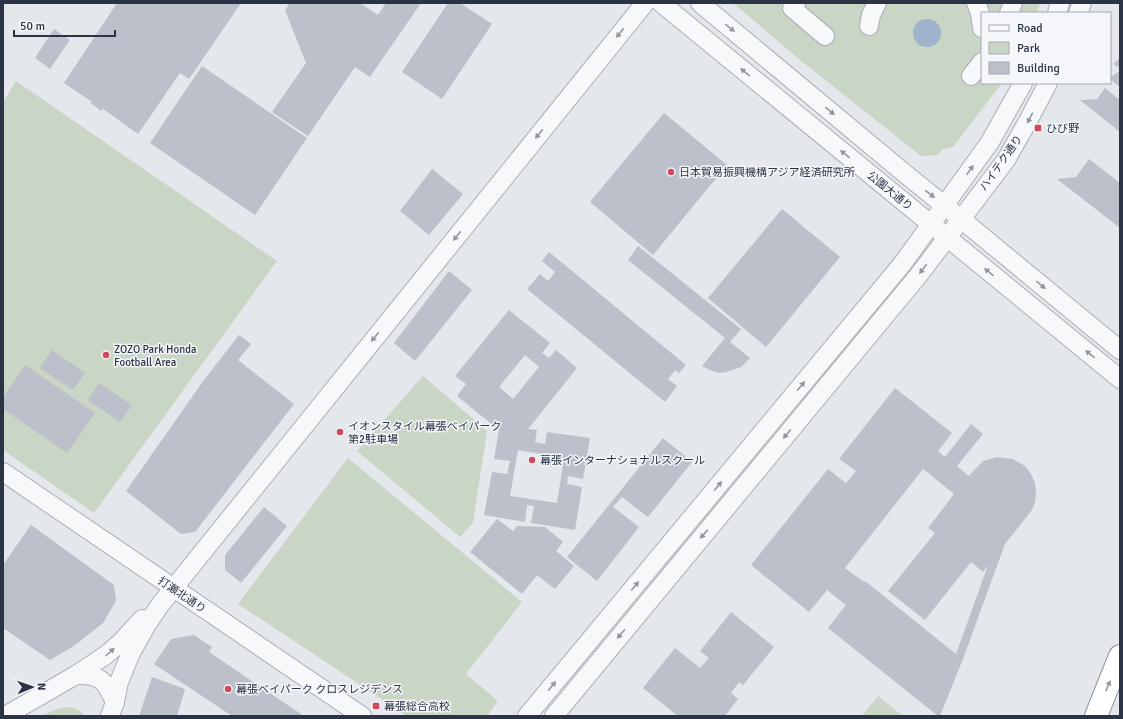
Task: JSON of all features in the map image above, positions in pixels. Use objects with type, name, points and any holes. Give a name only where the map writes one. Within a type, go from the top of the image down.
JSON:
[{"type":"highway","points":[[1096,716],[1120,656]]},
{"type":"street","points":[[112,709],[119,682],[130,656],[146,626],[160,605],[645,3]]},
{"type":"street","name":"公園大通り","points":[[661,3],[1120,379]]},
{"type":"street","name":"公園大通り","points":[[700,3],[1120,350]]},
{"type":"street","points":[[796,3],[792,8],[828,30],[805,3]]},
{"type":"street","points":[[869,26],[871,15],[877,3]]},
{"type":"street","points":[[976,3],[981,20]]},
{"type":"street","points":[[970,76],[981,63]]},
{"type":"street","name":"ハイテク通り","points":[[527,716],[904,263],[990,142],[1022,84]]},
{"type":"street","name":"ハイテク通り","points":[[554,716],[918,276],[946,237],[1006,160],[1047,84]]},
{"type":"street","name":"打瀬北通り","points":[[3,472],[362,716]]},
{"type":"street","points":[[5,716],[76,675],[106,655],[121,642],[173,588]]},
{"type":"street","points":[[76,675],[96,676],[108,687],[112,709]]},
{"type":"green space","points":[[733,3],[1040,3],[1037,12],[981,12],[981,84],[1001,84],[953,147],[943,149],[938,155],[921,156],[800,60]]},
{"type":"green space","name":"ZOZO Park Honda Football Area","points":[[16,81],[277,261],[94,513],[3,450],[3,102]]},
{"type":"green space","points":[[423,376],[487,431],[473,523],[460,537],[357,451]]},
{"type":"green space","points":[[348,458],[522,602],[466,674],[498,701],[487,716],[407,716],[238,604]]},
{"type":"green space","points":[[878,696],[903,716],[862,716]]},
{"type":"green space","points":[[69,707],[78,709],[84,716],[40,716],[57,709]]},
{"type":"water","points":[[927,19],[937,23],[941,33],[937,43],[927,47],[917,43],[913,33],[917,23]]},
{"type":"building","points":[[117,3],[241,3],[189,79],[180,73],[138,134],[103,109],[101,111],[91,103],[92,102],[64,83]]},
{"type":"building","points":[[290,3],[360,3],[378,15],[386,3],[421,3],[370,77],[355,67],[308,136],[272,112],[306,63],[285,10]]},
{"type":"building","points":[[448,3],[460,3],[492,24],[442,99],[402,72]]},
{"type":"building","points":[[54,29],[70,40],[50,69],[35,58]]},
{"type":"building","points":[[1120,58],[1120,68],[1113,64]]},
{"type":"building","points":[[202,66],[307,138],[255,215],[150,143]]},
{"type":"building","points":[[1120,71],[1120,87],[1111,80],[1111,76]]},
{"type":"building","points":[[1105,88],[1120,100],[1120,132],[1080,100],[1097,99]]},
{"type":"building","points":[[664,113],[727,165],[653,255],[590,202]]},
{"type":"building","points":[[1089,159],[1120,183],[1120,228],[1057,179],[1076,177]]},
{"type":"building","points":[[432,169],[463,194],[429,235],[400,211]]},
{"type":"building","points":[[782,209],[840,257],[766,347],[708,298]]},
{"type":"building","points":[[638,246],[741,329],[730,342],[750,358],[741,367],[719,373],[702,366],[725,338],[628,260]]},
{"type":"building","points":[[549,252],[686,365],[679,373],[675,370],[668,379],[677,386],[665,402],[527,289],[540,274],[548,281],[555,272],[542,261]]},
{"type":"building","points":[[449,271],[472,290],[415,361],[394,343]]},
{"type":"building","points":[[509,310],[550,343],[542,353],[549,358],[556,350],[577,368],[528,429],[537,430],[535,442],[545,444],[547,432],[590,438],[583,479],[568,476],[567,484],[582,487],[575,530],[531,523],[534,506],[527,505],[525,522],[484,515],[492,472],[507,474],[510,461],[494,459],[499,430],[457,396],[466,384],[455,376]],"holes":[[[525,355],[539,367],[513,399],[499,387]],[[518,450],[564,458],[557,503],[510,496]]]},
{"type":"building","points":[[239,335],[251,344],[238,360],[294,404],[195,532],[181,534],[126,491],[204,380]]},
{"type":"building","points":[[52,350],[85,373],[73,390],[40,368]]},
{"type":"building","points":[[25,365],[95,413],[67,453],[3,409],[3,398]]},
{"type":"building","points":[[99,383],[132,405],[120,422],[88,400]]},
{"type":"building","points":[[895,388],[952,433],[938,451],[945,457],[971,424],[983,434],[957,466],[969,476],[983,461],[997,457],[1013,459],[1025,466],[1035,483],[1035,502],[1032,510],[1005,544],[963,659],[940,716],[938,716],[828,628],[846,605],[827,590],[809,612],[751,565],[828,469],[846,483],[856,471],[839,459]],"holes":[[[923,469],[954,494],[928,528],[935,533],[888,591],[925,620],[971,562],[983,572],[988,565],[956,654],[865,581],[864,582],[845,568]]]},
{"type":"building","points":[[663,438],[692,462],[648,517],[622,497],[613,507],[639,527],[597,581],[567,557]]},
{"type":"building","points":[[264,507],[287,526],[241,583],[225,570],[225,555]]},
{"type":"building","points":[[497,519],[513,531],[517,526],[545,527],[563,542],[556,551],[574,566],[555,589],[537,575],[522,594],[470,552]]},
{"type":"building","points":[[31,525],[114,585],[116,601],[103,623],[74,646],[50,660],[3,628],[3,565]]},
{"type":"building","points":[[731,612],[774,647],[743,685],[739,682],[731,693],[738,699],[725,716],[678,716],[643,688],[675,648],[700,668],[709,658],[700,651]]},
{"type":"building","name":"幕張ベイパーク クロスレジデンス","points":[[194,635],[212,647],[209,652],[301,714],[300,716],[232,716],[154,664],[171,639]]},
{"type":"building","points":[[152,677],[185,689],[177,716],[139,716]]},
{"type":"place","name":"ひび野","points":[[1038,128]]},
{"type":"place","name":"日本貿易振興機構アジア経済研究所","points":[[671,172]]},
{"type":"place","name":"ZOZO Park Honda Football Area","points":[[106,355]]},
{"type":"place","name":"イオンスタイル幕張ベイパーク 第2駐車場","points":[[340,432]]},
{"type":"place","name":"幕張インターナショナルスクール","points":[[532,460]]},
{"type":"place","name":"幕張ベイパーク クロスレジデンス","points":[[228,689]]},
{"type":"place","name":"幕張総合高校","points":[[376,706]]}]
